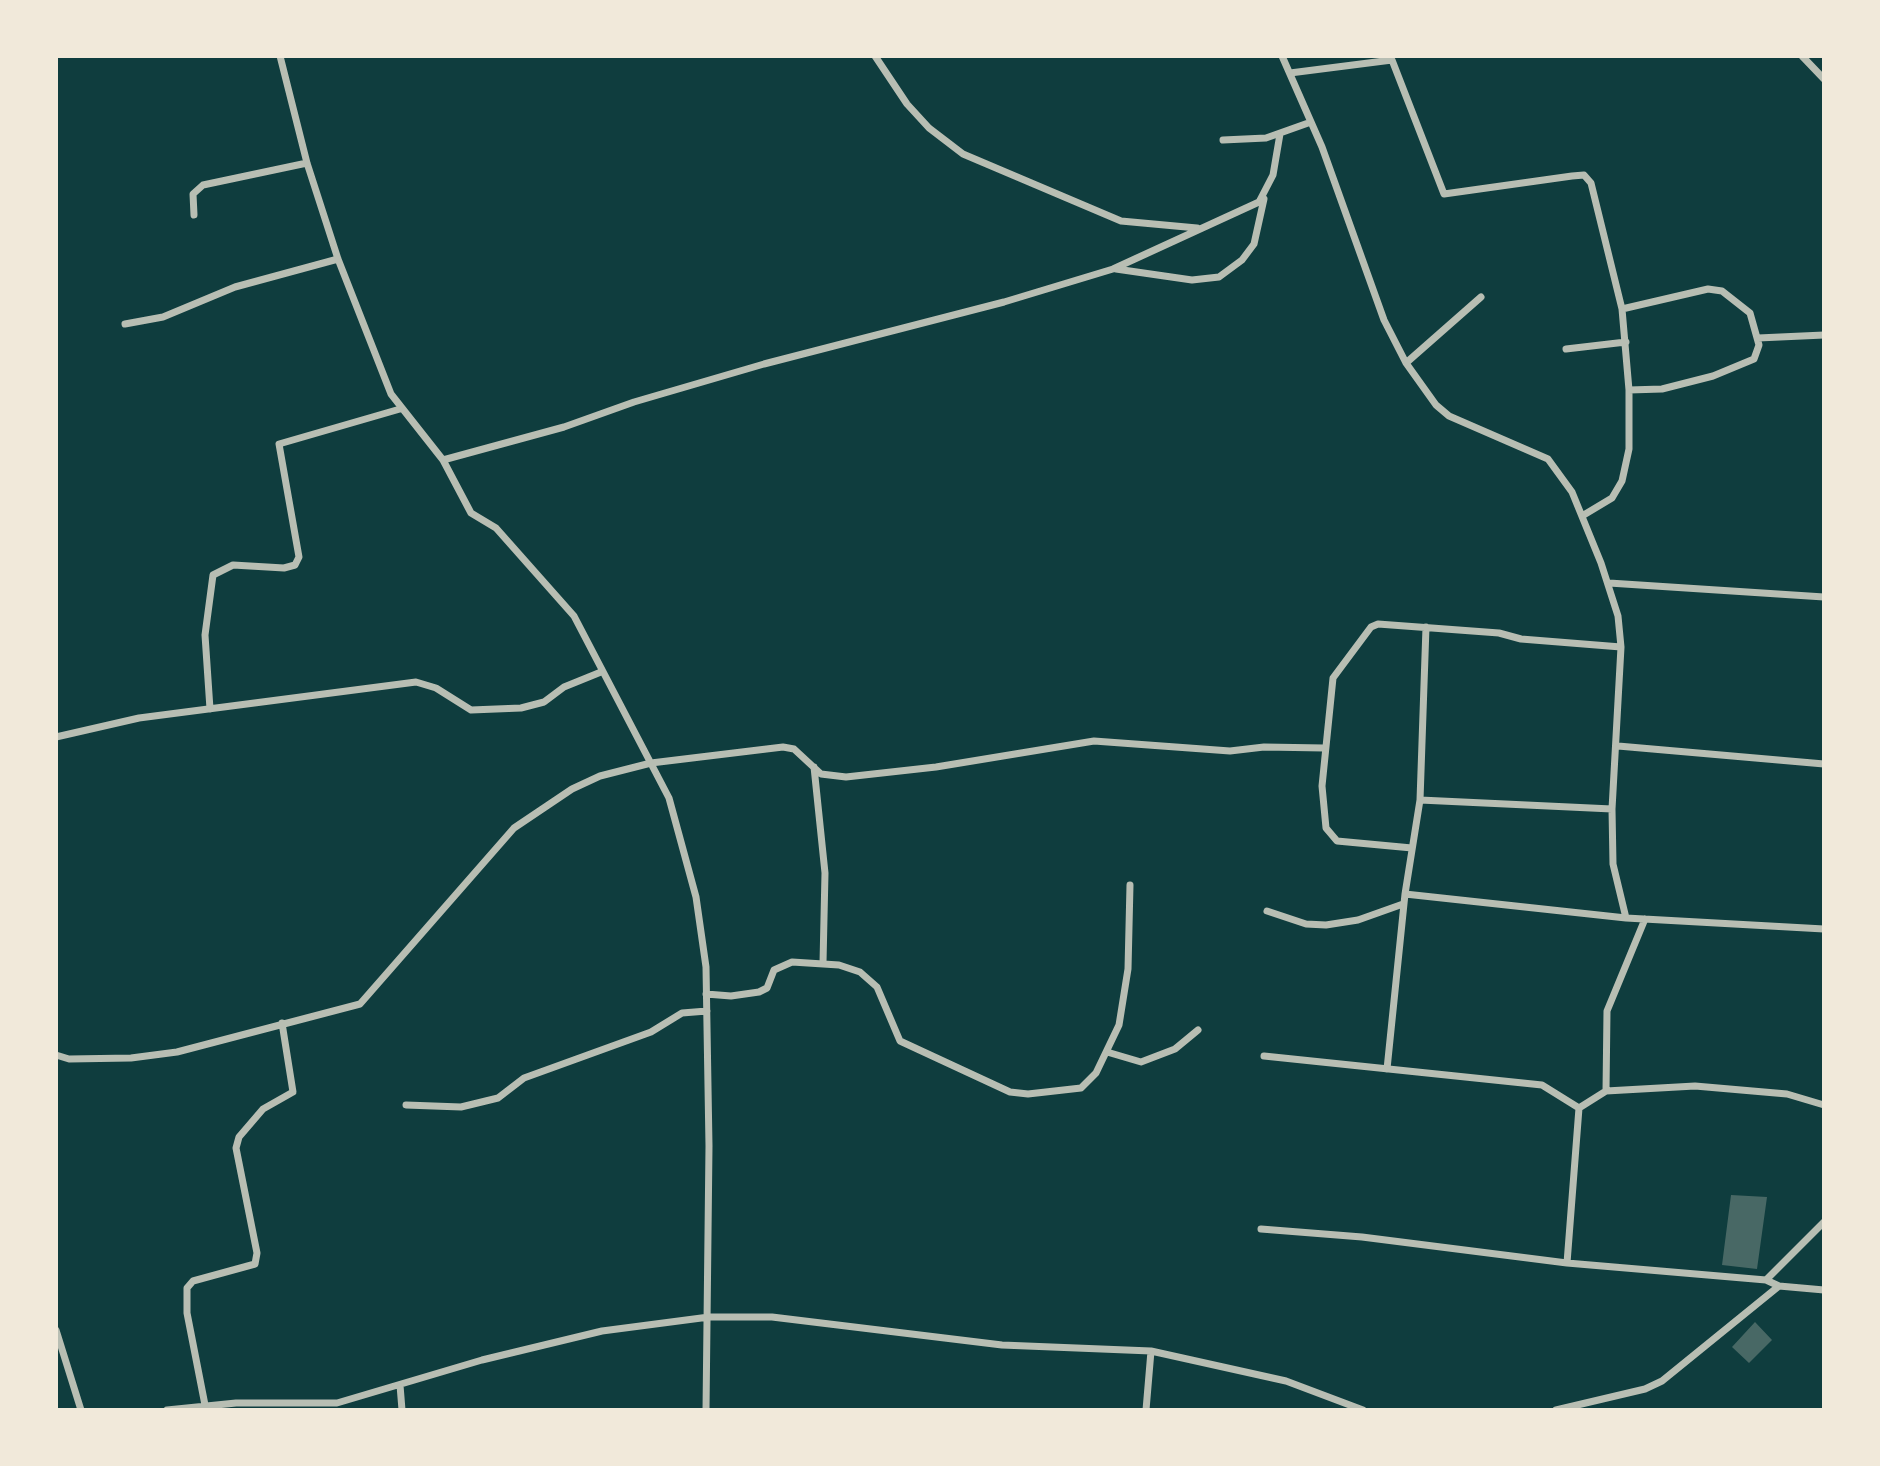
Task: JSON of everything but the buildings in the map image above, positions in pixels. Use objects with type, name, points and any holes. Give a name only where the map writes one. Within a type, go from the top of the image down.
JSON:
[{"type":"street","points":[[280,56],[307,163],[338,259],[400,409],[443,460],[471,513],[496,528],[570,610],[669,798],[687,857],[702,931],[706,994],[709,1317],[706,1410]]},
{"type":"street","points":[[875,56],[918,116],[963,154],[1121,221],[1199,228]]},
{"type":"street","points":[[1282,56],[1311,122],[1384,320],[1406,363],[1436,405],[1449,416],[1548,459],[1572,492],[1609,583],[1621,647],[1618,746],[1612,809],[1613,864],[1626,918]]},
{"type":"street","points":[[1802,56],[1824,79]]},
{"type":"street","points":[[1290,73],[1392,60],[1444,194],[1508,182],[1587,177],[1622,309],[1629,390],[1629,449],[1622,481],[1612,498],[1582,516]]},
{"type":"street","points":[[1223,140],[1256,140],[1311,122]]},
{"type":"street","points":[[1113,269],[1192,280],[1219,277],[1242,260],[1254,244],[1264,197],[1277,159],[1280,134]]},
{"type":"street","points":[[194,215],[193,194],[203,185],[307,163]]},
{"type":"street","points":[[443,460],[564,427],[634,402],[764,364],[1034,294],[1113,269],[1255,205],[1264,197]]},
{"type":"street","points":[[125,324],[163,317],[235,287],[338,259]]},
{"type":"street","points":[[1622,309],[1716,289],[1750,313],[1758,338],[1757,355],[1734,368],[1667,388],[1629,390]]},
{"type":"street","points":[[1406,363],[1481,297]]},
{"type":"street","points":[[1758,338],[1824,335]]},
{"type":"street","points":[[1566,349],[1626,342]]},
{"type":"street","points":[[210,709],[205,635],[213,575],[233,565],[284,568],[295,565],[299,557],[279,444],[400,409]]},
{"type":"street","points":[[1609,583],[1824,597]]},
{"type":"street","points":[[1412,848],[1337,841],[1329,836],[1322,786],[1333,678],[1365,634],[1378,624],[1621,647]]},
{"type":"street","points":[[1387,1069],[1403,904],[1420,800],[1426,627]]},
{"type":"street","points":[[56,737],[139,718],[416,682],[427,683],[471,710],[482,712],[530,707],[601,672]]},
{"type":"street","points":[[56,1055],[69,1059],[158,1055],[360,1004],[514,828],[572,789],[600,776],[651,763],[783,747],[794,749],[821,774],[846,777],[936,767],[1094,741],[1151,742],[1230,751],[1324,748]]},
{"type":"street","points":[[1618,746],[1824,764]]},
{"type":"street","points":[[814,767],[825,873],[823,963]]},
{"type":"street","points":[[1420,800],[1612,809]]},
{"type":"street","points":[[706,994],[731,996],[759,992],[767,988],[774,970],[782,965],[823,963],[853,968],[877,987],[900,1041],[1010,1092],[1028,1094],[1081,1088],[1088,1083],[1107,1052],[1119,1025],[1128,969],[1130,885]]},
{"type":"street","points":[[1405,894],[1626,918],[1824,929]]},
{"type":"street","points":[[1267,911],[1306,924],[1326,925],[1358,920],[1403,904]]},
{"type":"street","points":[[1606,1091],[1607,1011],[1645,919]]},
{"type":"street","points":[[406,1105],[461,1107],[498,1098],[524,1078],[651,1032],[682,1013],[707,1011]]},
{"type":"street","points":[[205,1405],[187,1313],[187,1288],[193,1281],[250,1267],[257,1260],[236,1148],[239,1137],[263,1109],[293,1092],[282,1023]]},
{"type":"street","points":[[1107,1052],[1141,1062],[1174,1050],[1198,1030]]},
{"type":"street","points":[[1264,1056],[1542,1085],[1579,1108]]},
{"type":"street","points":[[1579,1108],[1606,1091],[1695,1086],[1787,1094],[1824,1105]]},
{"type":"street","points":[[1567,1263],[1579,1108]]},
{"type":"street","points":[[1766,1280],[1824,1222]]},
{"type":"street","points":[[1261,1229],[1362,1237],[1567,1263],[1766,1280],[1779,1286],[1824,1290]]},
{"type":"street","points":[[1556,1410],[1645,1389],[1662,1381],[1779,1286]]},
{"type":"street","points":[[167,1410],[205,1405],[337,1403],[482,1360],[587,1335],[709,1317],[772,1317],[1002,1345],[1151,1351],[1286,1381],[1346,1407],[1363,1410]]},
{"type":"street","points":[[56,1330],[81,1410]]},
{"type":"street","points":[[1146,1410],[1151,1351]]},
{"type":"street","points":[[400,1385],[402,1410]]}]
